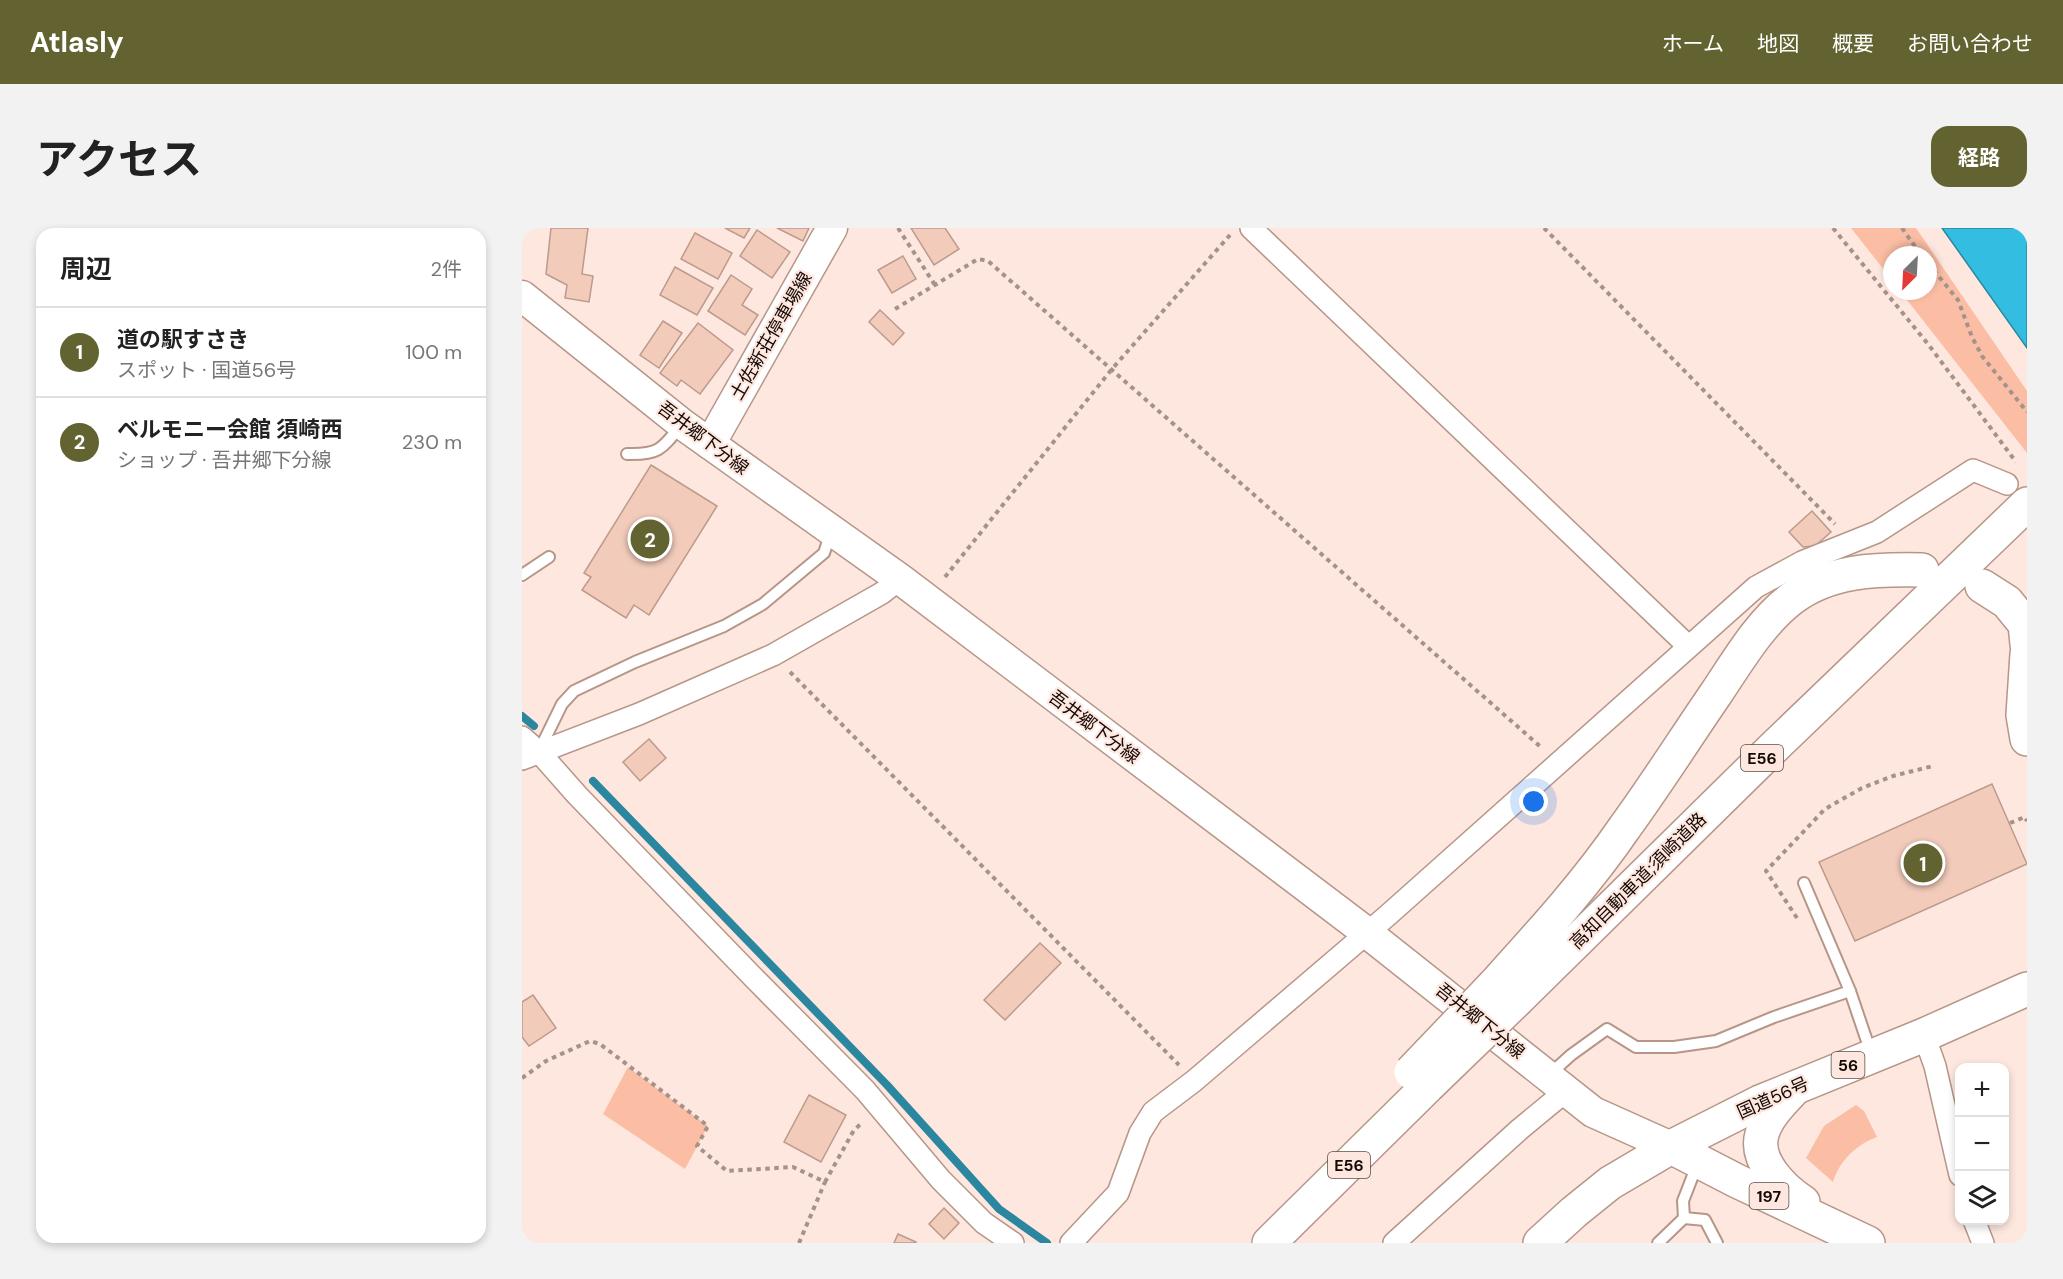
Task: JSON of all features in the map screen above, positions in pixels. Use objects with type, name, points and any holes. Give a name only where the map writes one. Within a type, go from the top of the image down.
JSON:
[{"type":"highway","name":"高知自動車道;須崎道路","points":[[1506,992],[1771,750],[2015,494]]},
{"type":"highway","points":[[1274,1238],[1420,1079],[1506,992],[1562,910],[1624,829],[1760,630],[1791,599],[1816,585],[1839,576],[1877,569],[1922,570]]},
{"type":"highway","points":[[1982,586],[2007,602],[2025,624],[2027,644]]},
{"type":"highway","points":[[2027,654],[2023,715],[2027,739]]},
{"type":"highway","name":"国道56号","points":[[1540,1243],[1610,1184],[1684,1154],[1760,1102],[1924,1035],[2027,989]]},
{"type":"highway","points":[[1795,1088],[1775,1110],[1762,1134],[1760,1145],[1768,1168],[1790,1194],[1863,1240]]},
{"type":"highway","name":"197","points":[[1684,1154],[1863,1240]]},
{"type":"main road","name":"土佐新荘停車場線","points":[[710,444],[832,228]]},
{"type":"main road","name":"吾井郷下分線","points":[[522,296],[682,424],[900,579],[1366,932],[1593,1112],[1684,1154]]},
{"type":"street","points":[[1251,228],[1688,646]]},
{"type":"street","points":[[1071,1243],[1118,1193],[1140,1133],[1153,1112],[1194,1081],[1366,932],[1756,587],[1802,562],[1877,532],[1973,470],[2015,494]]},
{"type":"street","points":[[530,755],[639,714],[773,655],[882,593],[900,579]]},
{"type":"street","points":[[522,737],[530,755],[577,795],[880,1107],[941,1180],[984,1223],[1013,1243]]},
{"type":"street","points":[[1924,1035],[1935,1066],[1958,1171]]},
{"type":"street","points":[[1394,1243],[1520,1129],[1557,1084]]},
{"type":"street","points":[[1976,1225],[1983,1243]]},
{"type":"lane","points":[[627,454],[648,454],[667,444],[682,424]]},
{"type":"lane","points":[[530,755],[562,704],[574,691],[635,662],[724,626],[763,604],[824,553],[831,532]]},
{"type":"lane","points":[[522,574],[549,558]]},
{"type":"lane","points":[[1804,883],[1850,991],[1871,1055]]},
{"type":"lane","points":[[1557,1084],[1571,1055],[1607,1029],[1636,1047],[1674,1047],[1716,1041],[1774,1017],[1850,991]]},
{"type":"lane","points":[[1684,1154],[1684,1218]]},
{"type":"lane","points":[[1658,1243],[1684,1218],[1705,1220],[1717,1243]]},
{"type":"path","points":[[898,228],[936,285]]},
{"type":"path","points":[[926,600],[1112,369],[1237,228]]},
{"type":"path","points":[[1545,228],[1852,542]]},
{"type":"path","points":[[1833,228],[1928,344],[2014,459],[2015,494]]},
{"type":"path","points":[[1902,228],[1915,246]]},
{"type":"path","points":[[895,309],[978,259],[988,261],[1557,762]]},
{"type":"path","points":[[1937,274],[1958,300],[1982,356],[2027,412]]},
{"type":"path","points":[[773,655],[1194,1081]]},
{"type":"path","points":[[1786,900],[1766,872],[1825,809],[1862,788],[1893,776],[1933,766]]},
{"type":"path","points":[[2010,823],[2025,817],[2027,820]]},
{"type":"path","points":[[522,1078],[546,1061],[590,1041],[600,1044],[708,1126],[697,1146],[727,1171],[793,1167],[825,1182]]},
{"type":"path","points":[[799,1243],[825,1182],[854,1130],[880,1107]]},
{"type":"shaded area","points":[[1851,228],[1916,228],[1928,246],[1883,246],[1883,269]]},
{"type":"shaded area","points":[[1937,259],[2027,391],[2027,453],[1907,300],[1937,300]]},
{"type":"shaded area","points":[[628,1067],[708,1126],[685,1169],[603,1114]]},
{"type":"shaded area","points":[[1856,1105],[1864,1111],[1877,1137],[1862,1144],[1844,1160],[1833,1182],[1806,1158],[1824,1126]]},
{"type":"water","points":[[1942,228],[2027,228],[2027,348]]},
{"type":"building","points":[[551,228],[588,228],[582,274],[593,276],[589,302],[565,298],[567,285],[546,274]]},
{"type":"building","points":[[725,228],[750,228],[744,238]]},
{"type":"building","points":[[777,228],[809,228],[803,241]]},
{"type":"building","points":[[911,228],[945,228],[959,249],[934,265]]},
{"type":"building","points":[[757,230],[790,252],[772,278],[740,256]]},
{"type":"building","points":[[695,233],[732,253],[718,279],[681,259]]},
{"type":"building","points":[[903,256],[916,279],[892,293],[878,270]]},
{"type":"building","points":[[675,267],[713,288],[697,315],[660,295]]},
{"type":"building","points":[[731,275],[752,289],[742,305],[758,315],[745,335],[708,311]]},
{"type":"building","points":[[880,310],[904,333],[893,345],[869,322]]},
{"type":"building","points":[[663,321],[682,333],[659,368],[640,355]]},
{"type":"building","points":[[698,323],[733,350],[700,394],[681,380],[677,386],[660,373]]},
{"type":"building","points":[[651,465],[717,506],[649,615],[634,605],[626,618],[582,590],[591,577],[584,573]]},
{"type":"building","points":[[1812,511],[1831,532],[1815,546],[1803,547],[1789,532]]},
{"type":"building","points":[[649,739],[666,758],[640,781],[623,762]]},
{"type":"building","points":[[1992,784],[2027,864],[1855,941],[1819,862]]},
{"type":"building","points":[[1040,943],[1061,963],[1005,1020],[984,1000]]},
{"type":"building","points":[[533,995],[556,1028],[529,1046],[522,1037],[522,1002]]},
{"type":"building","points":[[809,1095],[846,1115],[821,1162],[784,1142]]},
{"type":"building","points":[[944,1208],[959,1223],[944,1239],[929,1224]]},
{"type":"building","points":[[898,1234],[916,1242],[894,1243]]},
{"type":"waterway","points":[[522,716],[534,726]]},
{"type":"waterway","points":[[593,781],[887,1085],[999,1209],[1047,1243]]},
{"type":"place","name":"ベルモニー会館 須崎西","points":[[650,539]]},
{"type":"place","name":"道の駅すさき","points":[[1923,863]]}]
